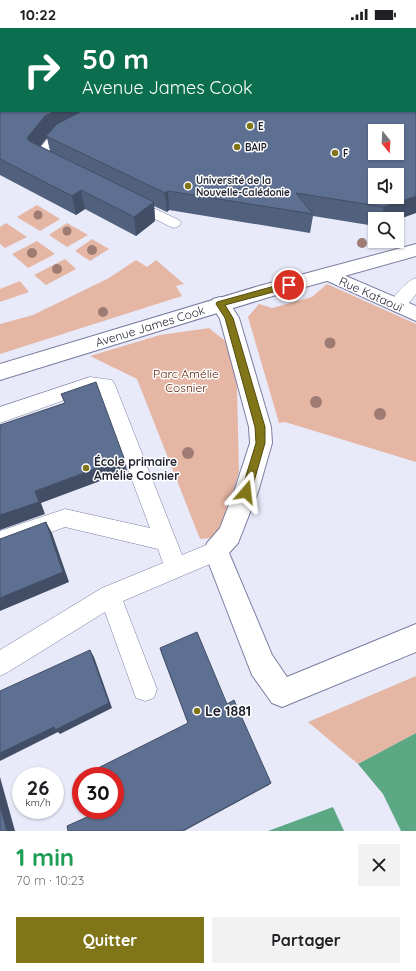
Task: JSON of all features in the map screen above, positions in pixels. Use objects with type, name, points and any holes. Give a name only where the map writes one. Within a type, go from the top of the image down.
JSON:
[{"type":"street","name":"Avenue James Cook","points":[[0,372],[220,304],[416,250]]},
{"type":"street","name":"Rue Kataouï","points":[[327,274],[416,314]]},
{"type":"street","points":[[220,304],[229,318],[260,427],[261,443],[246,492],[229,535],[216,551],[262,665],[282,693],[416,638]]},
{"type":"lane","points":[[68,170],[40,156],[55,139],[105,112]]},
{"type":"lane","points":[[117,195],[174,223]]},
{"type":"lane","points":[[397,305],[416,284]]},
{"type":"lane","points":[[0,415],[90,384],[106,385],[176,568]]},
{"type":"lane","points":[[0,541],[66,518],[166,541]]},
{"type":"lane","points":[[0,664],[110,596],[216,551]]},
{"type":"lane","points":[[110,596],[145,689]]},
{"type":"green space","points":[[37,205],[60,219],[40,231],[17,217]]},
{"type":"green space","points":[[6,223],[27,237],[5,248],[0,244],[0,227]]},
{"type":"green space","points":[[67,223],[88,235],[67,247],[49,235]]},
{"type":"green space","points":[[92,239],[109,249],[90,261],[75,251]]},
{"type":"green space","points":[[37,241],[55,254],[28,268],[12,254]]},
{"type":"green space","points":[[65,259],[76,269],[46,285],[34,275]]},
{"type":"green space","points":[[136,260],[147,267],[156,260],[184,284],[176,286],[182,296],[0,354],[0,324],[33,315],[109,278]]},
{"type":"green space","points":[[20,281],[29,292],[0,302],[0,289]]},
{"type":"green space","points":[[327,284],[416,324],[416,462],[285,422],[279,423],[248,317],[259,304],[272,308],[312,297]]},
{"type":"green space","name":"Parc Amélie Cosnier","points":[[209,328],[229,344],[237,388],[239,472],[219,537],[200,539],[137,379],[90,356],[160,335]]},
{"type":"green space","points":[[416,676],[416,733],[358,764],[308,722]]},
{"type":"shaded area","points":[[416,733],[416,831],[401,831],[383,794],[358,764]]},
{"type":"shaded area","points":[[333,807],[344,831],[268,831]]},
{"type":"building","points":[[0,112],[53,112],[45,116],[27,138],[29,141],[154,202],[134,217],[81,190],[72,196],[0,159]]},
{"type":"building","points":[[80,112],[416,112],[416,196],[404,200],[404,168],[368,168],[368,204],[393,204],[384,207],[296,193],[313,214],[168,191],[165,193],[46,136],[57,124]]},
{"type":"building","points":[[96,382],[124,458],[35,491],[39,502],[0,515],[0,425],[65,403],[61,394]]},
{"type":"building","points":[[46,522],[63,572],[0,598],[0,539]]},
{"type":"building","points":[[197,632],[227,704],[234,700],[271,783],[182,831],[68,831],[67,826],[82,819],[124,819],[124,767],[100,767],[188,723],[160,648]]},
{"type":"building","points":[[90,650],[109,703],[55,730],[54,727],[0,753],[0,691]]},
{"type":"building","points":[[0,806],[7,831],[0,831]]},
{"type":"place","name":"E","points":[[250,126]]},
{"type":"place","name":"BAIP","points":[[237,147]]},
{"type":"place","name":"F","points":[[335,153]]},
{"type":"place","name":"Université de la Nouvelle-Calédonie","points":[[188,186]]},
{"type":"place","name":"École primaire Amélie Cosnier","points":[[86,468]]},
{"type":"place","name":"Le 1881","points":[[197,711]]},
{"type":"route","points":[[246,492],[261,443],[260,427],[229,318],[220,304],[289,285]]}]
